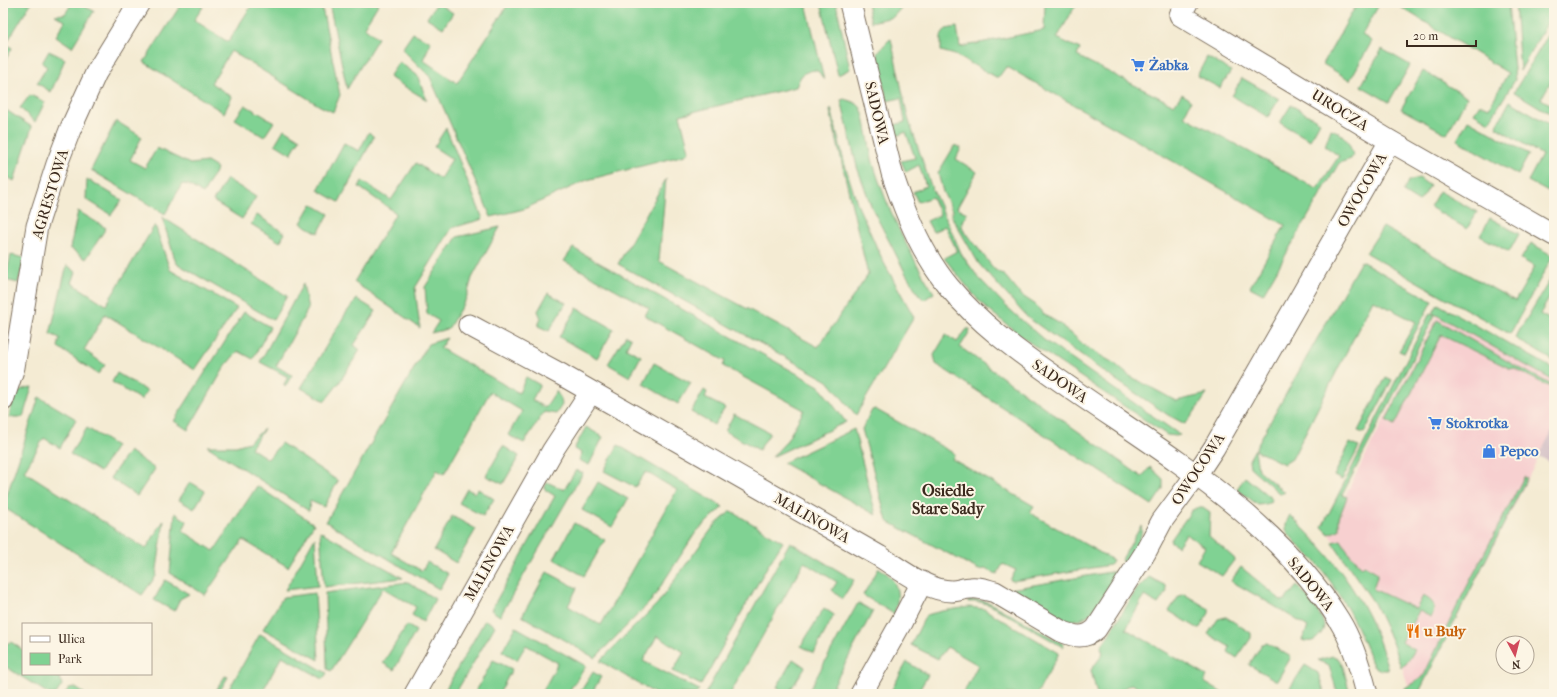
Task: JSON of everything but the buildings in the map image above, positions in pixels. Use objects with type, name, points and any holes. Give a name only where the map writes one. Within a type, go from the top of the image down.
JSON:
[{"type":"street","name":"AGRESTOWA","points":[[3,400],[14,367],[37,226],[57,164],[70,130],[96,73],[139,3]]},
{"type":"street","name":"SADOWA","points":[[850,3],[892,173],[901,200],[911,222],[938,274],[964,305],[1005,341],[1196,475],[1263,530],[1320,591],[1349,639],[1368,694]]},
{"type":"street","name":"UROCZA","points":[[1187,3],[1180,15],[1390,141],[1554,235]]},
{"type":"street","name":"OWOCOWA","points":[[922,582],[937,589],[953,591],[983,588],[995,592],[1072,636],[1089,635],[1096,629],[1133,572],[1162,521],[1196,475],[1218,441],[1390,141]]},
{"type":"street","name":"MALINOWA","points":[[469,325],[592,392],[922,582]]},
{"type":"street","name":"MALINOWA","points":[[415,694],[553,450],[592,392]]},
{"type":"street","points":[[861,694],[922,582]]},
{"type":"shaded area","points":[[1437,316],[1554,381],[1554,427],[1418,694],[1411,694],[1392,636],[1359,574],[1327,531]]},
{"type":"shaded area","points":[[1554,427],[1554,465],[1539,456]]},
{"type":"green space","points":[[3,3],[31,3],[6,44],[12,48],[3,64]]},
{"type":"green space","points":[[72,3],[77,3],[94,11],[72,47],[56,36],[65,21],[55,15],[65,14]]},
{"type":"green space","points":[[182,3],[197,3],[203,7],[194,20],[228,42],[253,3],[321,3],[340,95],[333,112],[320,106],[231,51],[211,83],[232,97],[224,113],[144,62]]},
{"type":"green space","points":[[329,3],[379,3],[364,27],[378,38],[347,89]]},
{"type":"green space","points":[[437,3],[453,13],[443,28],[427,18]]},
{"type":"green space","points":[[509,3],[806,3],[824,80],[819,72],[815,70],[802,75],[796,87],[680,115],[689,151],[685,155],[587,180],[524,209],[491,217],[430,77],[402,49],[413,33],[431,42],[423,60],[457,83]]},
{"type":"green space","points":[[821,3],[836,3],[850,69],[838,75]]},
{"type":"green space","points":[[867,3],[900,3],[901,8],[893,17],[871,22]]},
{"type":"green space","points":[[1045,3],[1077,3],[1057,38],[1080,49],[1077,56],[1174,105],[1182,94],[1191,101],[1184,116],[1317,189],[1339,156],[1325,146],[1331,129],[1340,133],[1346,139],[1353,155],[1351,159],[1339,163],[1263,294],[1250,287],[1285,225],[1009,68],[1006,67],[998,78],[955,55],[941,51],[941,36],[946,29],[957,27],[960,47],[1044,30]]},
{"type":"green space","points":[[1364,3],[1380,3],[1362,35],[1372,41],[1350,80],[1323,64],[1354,9]]},
{"type":"green space","points":[[1394,3],[1508,3],[1515,80],[1489,122],[1474,113],[1480,104],[1489,108],[1508,73]]},
{"type":"green space","points":[[1515,3],[1554,3],[1554,11],[1520,71]]},
{"type":"green space","points":[[1554,25],[1554,76],[1541,99],[1554,106],[1554,116],[1514,92]]},
{"type":"green space","points":[[891,39],[908,118],[931,186],[962,255],[978,277],[1006,306],[1044,340],[1180,435],[1167,435],[1029,342],[986,308],[944,258],[957,251],[945,226],[933,232],[927,221],[940,215],[932,197],[918,202],[913,192],[926,186],[919,165],[906,172],[901,161],[915,158],[906,132],[894,137],[891,126],[905,122],[901,98],[887,101],[877,53]]},
{"type":"green space","points":[[1382,49],[1410,65],[1389,102],[1361,86]]},
{"type":"green space","points":[[49,51],[65,59],[51,92],[37,83],[47,67],[42,63]]},
{"type":"green space","points":[[1207,57],[1231,71],[1220,88],[1197,76]]},
{"type":"green space","points":[[399,62],[417,75],[427,100],[389,77]]},
{"type":"green space","points":[[1423,71],[1467,97],[1447,134],[1401,109]]},
{"type":"green space","points":[[1242,78],[1279,99],[1268,117],[1232,96]]},
{"type":"green space","points":[[30,95],[45,102],[35,122],[20,108]]},
{"type":"green space","points":[[844,99],[857,104],[862,110],[873,163],[885,197],[907,246],[934,293],[924,300],[919,295],[906,274],[872,208],[857,167],[841,100]]},
{"type":"green space","points":[[1510,101],[1554,127],[1554,181],[1548,192],[1528,181],[1542,155],[1496,127]]},
{"type":"green space","points":[[245,105],[274,122],[264,137],[235,119]]},
{"type":"green space","points":[[1291,105],[1320,122],[1310,140],[1280,123]]},
{"type":"green space","points":[[3,108],[32,127],[14,181],[3,174]]},
{"type":"green space","points":[[831,108],[844,162],[858,206],[884,263],[914,317],[856,415],[828,381],[618,264],[666,179],[659,261],[818,347],[868,275],[830,111]]},
{"type":"green space","points":[[1468,120],[1529,154],[1518,175],[1457,140]]},
{"type":"green space","points":[[116,121],[142,137],[130,160],[145,168],[157,148],[190,164],[207,162],[217,168],[203,194],[189,185],[182,184],[165,214],[91,170]]},
{"type":"green space","points":[[446,128],[483,219],[452,228],[415,288],[420,328],[354,282],[396,213],[359,187],[362,181],[391,200],[416,163],[440,179],[452,159],[434,147]]},
{"type":"green space","points":[[284,129],[300,139],[291,154],[275,144]]},
{"type":"green space","points":[[369,132],[374,137],[339,202],[318,190],[344,143],[359,151]]},
{"type":"green space","points":[[955,145],[961,148],[956,159],[977,172],[957,208],[967,213],[961,225],[966,235],[968,235],[994,269],[1005,276],[1021,295],[1036,305],[1043,314],[1062,325],[1064,329],[1086,347],[1115,364],[1128,375],[1176,401],[1207,394],[1185,424],[1168,415],[1107,374],[1027,317],[979,264],[953,219],[951,213],[953,212],[943,192],[938,173]]},
{"type":"green space","points":[[1419,178],[1430,186],[1419,202],[1403,192],[1408,181]]},
{"type":"green space","points":[[87,179],[122,200],[111,215],[86,199]]},
{"type":"green space","points":[[227,179],[256,197],[242,219],[213,201]]},
{"type":"green space","points":[[1439,191],[1477,212],[1467,229],[1430,207]]},
{"type":"green space","points":[[312,204],[329,214],[318,233],[301,223]]},
{"type":"green space","points":[[78,211],[106,228],[86,259],[70,248]]},
{"type":"green space","points":[[257,215],[285,233],[280,242],[251,224]]},
{"type":"green space","points":[[162,217],[287,296],[273,320],[176,263]]},
{"type":"green space","points":[[1490,218],[1519,234],[1509,252],[1480,236]]},
{"type":"green space","points":[[155,225],[170,270],[237,308],[195,370],[105,314],[84,350],[105,365],[98,374],[58,347],[60,338],[50,334],[67,265],[76,272],[72,283],[106,305]]},
{"type":"green space","points":[[500,227],[472,278],[466,299],[448,329],[431,333],[439,321],[427,314],[425,287],[457,237]]},
{"type":"green space","points":[[1383,227],[1515,301],[1535,267],[1521,259],[1531,243],[1553,256],[1510,334],[1366,253]]},
{"type":"green space","points":[[573,248],[819,386],[846,422],[772,457],[786,442],[804,410],[723,366],[725,361],[645,316],[649,308],[564,261]]},
{"type":"green space","points":[[11,255],[25,258],[18,283],[5,280]]},
{"type":"green space","points":[[1361,261],[1432,301],[1404,353],[1399,351],[1416,322],[1373,300],[1292,459],[1284,464],[1257,451],[1256,447]]},
{"type":"green space","points":[[1554,273],[1554,290],[1540,314],[1554,322],[1554,361],[1515,338]]},
{"type":"green space","points":[[303,284],[308,309],[276,366],[292,375],[285,387],[284,384],[288,377],[260,362]]},
{"type":"green space","points":[[548,293],[566,303],[549,331],[538,326],[541,318],[538,311]]},
{"type":"green space","points":[[357,299],[376,311],[354,345],[360,350],[339,383],[325,401],[301,388],[346,313]]},
{"type":"green space","points":[[1438,304],[1554,369],[1554,381],[1433,313]]},
{"type":"green space","points":[[577,308],[614,329],[597,358],[559,337]]},
{"type":"green space","points":[[244,312],[270,327],[253,359],[238,351],[226,365],[188,430],[174,421]]},
{"type":"green space","points":[[1430,313],[1435,315],[1342,495],[1347,497],[1339,518],[1339,530],[1329,534],[1322,527]]},
{"type":"green space","points":[[1437,320],[1514,365],[1554,386],[1554,389],[1513,368],[1511,369],[1441,335],[1395,425],[1386,420]]},
{"type":"green space","points":[[967,329],[970,329],[970,331],[960,347],[1142,477],[1150,467],[1163,479],[1163,489],[1152,505],[936,364],[934,355],[946,335],[957,342]]},
{"type":"green space","points":[[626,335],[631,338],[626,348],[641,356],[630,377],[608,364]]},
{"type":"green space","points":[[447,338],[440,348],[519,393],[526,377],[540,385],[532,400],[545,408],[556,391],[561,399],[562,405],[556,414],[544,412],[524,443],[508,435],[522,411],[490,392],[444,474],[437,470],[391,553],[422,571],[427,562],[448,574],[439,589],[326,522],[428,344]]},
{"type":"green space","points":[[654,363],[691,383],[678,404],[643,384]]},
{"type":"green space","points":[[117,373],[147,391],[141,400],[112,382]]},
{"type":"green space","points":[[1386,377],[1392,380],[1364,433],[1358,431]]},
{"type":"green space","points":[[32,387],[23,417],[9,417],[14,396],[25,388]]},
{"type":"green space","points":[[704,390],[707,392],[705,398],[725,408],[714,425],[691,412]]},
{"type":"green space","points":[[39,397],[76,419],[60,448],[44,438],[24,471],[146,549],[164,520],[156,576],[142,595],[3,507]]},
{"type":"green space","points":[[875,409],[955,454],[952,459],[1034,506],[1030,513],[1113,560],[1110,565],[1013,581],[1010,580],[1016,570],[1003,564],[997,574],[985,569],[979,570],[887,521],[862,429],[872,410]]},
{"type":"green space","points":[[734,414],[770,433],[759,450],[725,431]]},
{"type":"green space","points":[[586,427],[603,437],[589,465],[579,460],[582,453],[574,449]]},
{"type":"green space","points":[[87,428],[116,446],[100,472],[70,454]]},
{"type":"green space","points":[[264,429],[251,448],[268,459],[281,443],[338,481],[324,507],[310,501],[309,511],[207,446],[236,446],[249,442]]},
{"type":"green space","points":[[854,429],[876,515],[783,463]]},
{"type":"green space","points":[[1350,443],[1359,447],[1342,480],[1334,476]]},
{"type":"green space","points":[[618,445],[723,507],[696,532],[651,601],[595,658],[522,616],[547,572],[577,588],[568,606],[601,625],[677,490],[646,472],[635,487],[604,471]]},
{"type":"green space","points":[[503,446],[519,456],[503,484],[486,476]]},
{"type":"green space","points":[[1255,449],[1258,470],[1284,493],[1279,493],[1250,467],[1249,460]]},
{"type":"green space","points":[[129,451],[155,469],[137,496],[110,478]]},
{"type":"green space","points":[[576,470],[583,473],[500,616],[491,610],[555,496],[544,489],[547,482],[564,490]]},
{"type":"green space","points":[[1245,477],[1272,499],[1271,502],[1258,505],[1237,489]]},
{"type":"green space","points":[[1524,477],[1527,478],[1418,694],[1406,694],[1405,688],[1423,677],[1459,602]]},
{"type":"green space","points":[[190,482],[205,491],[194,509],[179,500]]},
{"type":"green space","points":[[598,482],[628,499],[612,527],[582,510]]},
{"type":"green space","points":[[257,486],[314,524],[288,567],[243,540],[205,595],[170,573],[175,513],[187,521],[183,531],[214,551]]},
{"type":"green space","points":[[467,489],[475,493],[478,489],[494,499],[483,516],[459,503]]},
{"type":"green space","points":[[1203,508],[1210,513],[1209,536],[1235,559],[1222,576],[1197,561],[1205,547],[1186,534],[1178,546],[1170,541],[1192,510]]},
{"type":"green space","points":[[731,511],[783,542],[767,567],[701,685],[673,671],[684,652],[657,636],[643,661],[699,690],[696,694],[656,694],[600,661],[658,603],[714,526]]},
{"type":"green space","points":[[1290,515],[1322,549],[1350,585],[1372,625],[1388,670],[1381,670],[1373,666],[1362,638],[1333,585],[1315,561],[1287,532],[1286,525]]},
{"type":"green space","points":[[452,516],[476,529],[456,563],[434,550]]},
{"type":"green space","points":[[574,523],[605,540],[584,576],[554,559]]},
{"type":"green space","points":[[1141,526],[1141,536],[1137,545],[1126,563],[1121,561]]},
{"type":"green space","points":[[320,531],[403,578],[324,587]]},
{"type":"green space","points":[[315,537],[318,586],[285,590]]},
{"type":"green space","points":[[1341,540],[1351,556],[1357,560],[1356,562],[1362,567],[1364,565],[1378,573],[1373,589],[1416,609],[1423,596],[1432,602],[1434,610],[1431,617],[1419,611],[1401,642],[1415,650],[1406,664],[1401,667],[1392,642],[1374,603],[1332,542]]},
{"type":"green space","points":[[790,542],[854,580],[842,599],[832,590],[837,582],[804,562],[730,694],[705,694]]},
{"type":"green space","points":[[1241,567],[1282,601],[1286,599],[1297,586],[1319,613],[1324,624],[1320,636],[1311,641],[1302,640],[1308,627],[1231,581]]},
{"type":"green space","points":[[879,568],[890,577],[896,588],[897,600],[894,614],[863,595]]},
{"type":"green space","points":[[1122,570],[1092,612],[1075,620],[1064,619],[1056,616],[1010,589]]},
{"type":"green space","points":[[1149,577],[1166,586],[1167,591],[1158,604],[1144,596],[1126,629],[1207,676],[1204,682],[1224,694],[1151,694],[1131,684],[1114,694],[1097,694],[1091,670],[1103,654],[1101,647],[1137,589]]},
{"type":"green space","points":[[165,580],[189,594],[180,599],[174,611],[154,600]]},
{"type":"green space","points":[[408,582],[435,599],[423,622],[412,615],[416,607],[383,588],[331,671],[327,669],[325,593]]},
{"type":"green space","points":[[315,593],[319,660],[263,629],[283,597]]},
{"type":"green space","points":[[1184,594],[1209,609],[1209,613],[1199,629],[1169,611],[1179,596]]},
{"type":"green space","points":[[968,600],[980,600],[990,603],[1064,645],[1063,647],[990,605],[980,602],[968,602]]},
{"type":"green space","points":[[858,603],[873,611],[829,694],[807,694]]},
{"type":"green space","points":[[969,607],[984,609],[1059,653],[1037,694],[963,694],[978,665],[947,647],[938,659],[911,645],[926,615]]},
{"type":"green space","points":[[824,608],[834,615],[814,653],[801,646]]},
{"type":"green space","points":[[1226,617],[1251,633],[1251,638],[1237,658],[1228,652],[1230,647],[1208,634],[1218,619]]},
{"type":"green space","points":[[485,620],[495,626],[455,694],[443,694]]},
{"type":"green space","points":[[407,625],[416,631],[394,670],[383,663]]},
{"type":"green space","points":[[516,627],[586,666],[567,694],[541,694],[558,663],[526,645],[517,660],[502,651]]},
{"type":"green space","points":[[260,634],[327,673],[323,679],[282,656],[261,694],[233,694],[228,691]]},
{"type":"green space","points":[[11,642],[22,649],[22,675],[56,675],[60,678],[62,685],[56,694],[49,694],[3,665],[3,645]]},
{"type":"green space","points":[[1267,643],[1291,657],[1277,681],[1249,665],[1262,644]]},
{"type":"green space","points":[[1333,656],[1338,658],[1343,667],[1350,694],[1338,694],[1329,666],[1318,660]]},
{"type":"green space","points":[[793,659],[805,667],[788,694],[777,687]]},
{"type":"green space","points":[[493,660],[512,669],[499,694],[482,694],[476,691]]},
{"type":"green space","points":[[907,662],[928,675],[917,694],[900,694],[892,689]]},
{"type":"green space","points":[[1305,665],[1318,673],[1325,694],[1300,694],[1290,688]]},
{"type":"green space","points":[[593,672],[601,677],[591,694],[579,694]]},
{"type":"green space","points":[[225,676],[228,677],[218,694],[214,694]]},
{"type":"green space","points":[[74,687],[85,694],[65,694],[69,688]]},
{"type":"place","name":"Żabka","points":[[1138,65]]},
{"type":"place","name":"Stokrotka","points":[[1435,423]]},
{"type":"place","name":"Pepco","points":[[1489,451]]},
{"type":"place","name":"u Buły","points":[[1413,631]]},
{"type":"district","name":"Osiedle Stare Sady","points":[[948,499]]}]
